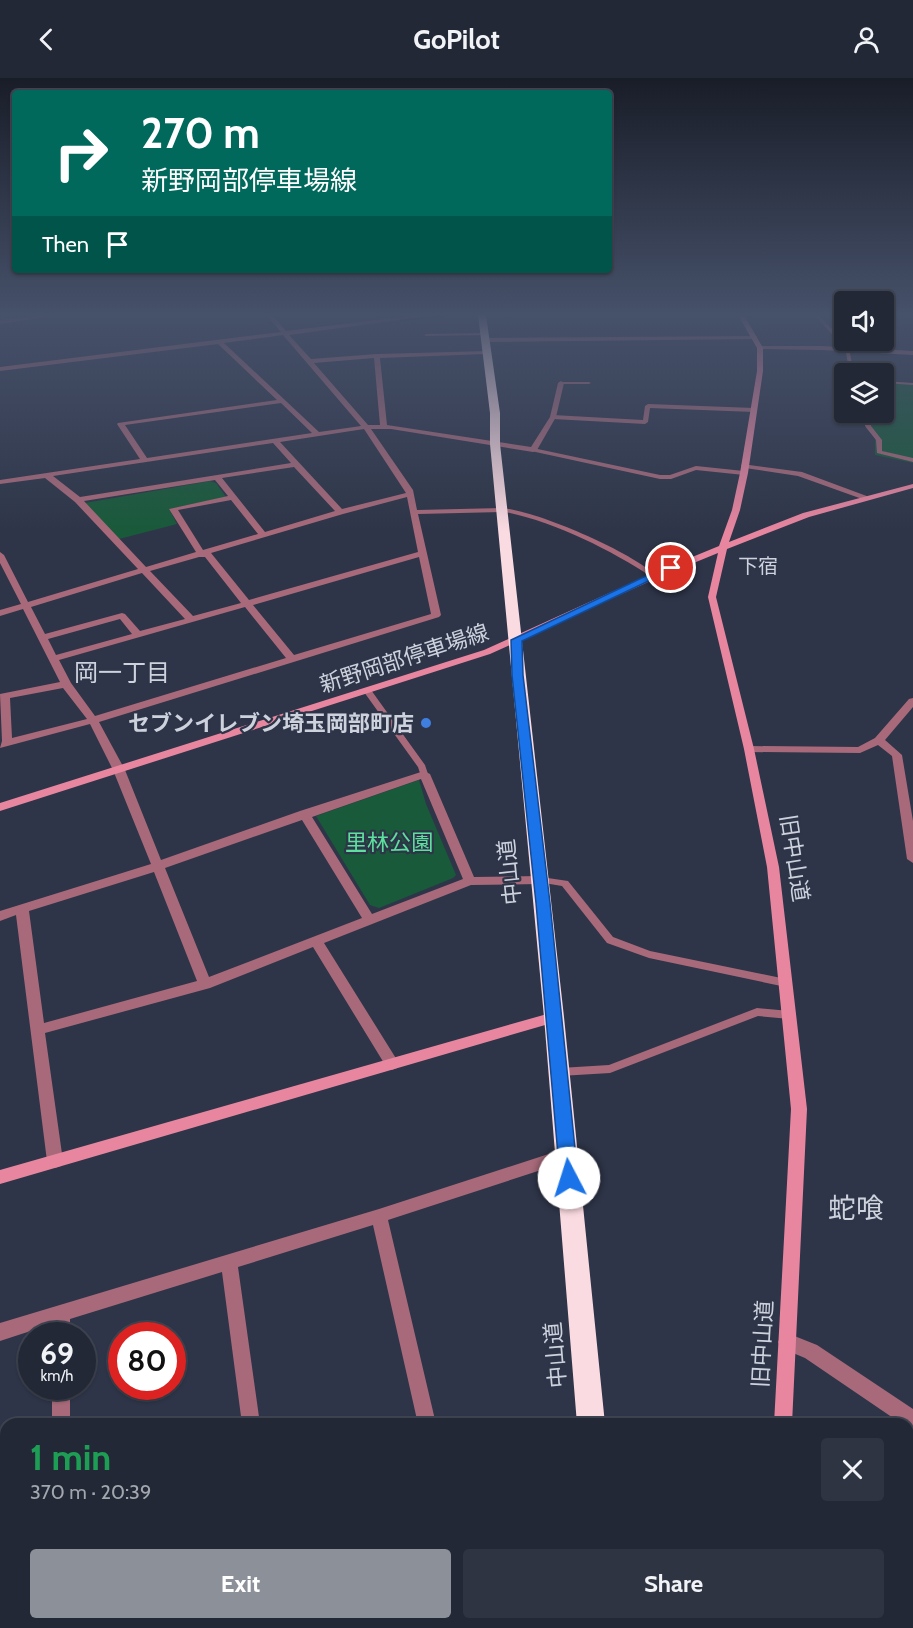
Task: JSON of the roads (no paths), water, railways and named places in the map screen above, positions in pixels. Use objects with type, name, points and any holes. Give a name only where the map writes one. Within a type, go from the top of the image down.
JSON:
[{"type":"highway","name":"中山道","points":[[491,387],[518,675],[560,1072],[590,1418]]},
{"type":"street","points":[[268,387],[316,433]]},
{"type":"street","points":[[66,684],[3,697],[3,744],[93,720],[436,615],[409,494],[366,427],[333,387]]},
{"type":"street","points":[[380,387],[384,426]]},
{"type":"street","points":[[0,482],[366,427],[384,426],[533,450],[553,417],[560,387]]},
{"type":"street","name":"旧中山道","points":[[757,387],[745,469],[736,510],[723,547],[712,597],[773,867],[799,1109],[783,1418]]},
{"type":"street","points":[[145,460],[120,424],[282,401]]},
{"type":"street","points":[[274,440],[340,512]]},
{"type":"street","points":[[78,500],[296,464]]},
{"type":"street","points":[[745,469],[799,474],[868,498]]},
{"type":"street","points":[[46,475],[78,500],[190,619]]},
{"type":"street","points":[[217,477],[264,536]]},
{"type":"street","name":"新野岡部停車場線","points":[[0,807],[368,692],[487,652],[723,547],[806,515],[913,486]]},
{"type":"street","points":[[0,613],[340,512],[409,494]]},
{"type":"street","points":[[233,497],[173,509],[204,554],[291,658]]},
{"type":"street","points":[[414,512],[502,510]]},
{"type":"street","points":[[53,659],[422,554]]},
{"type":"street","points":[[0,555],[4,573],[26,607],[66,684],[93,720],[119,770],[205,984]]},
{"type":"street","points":[[42,638],[122,616],[137,634]]},
{"type":"street","points":[[748,749],[860,750],[879,740],[913,701]]},
{"type":"street","points":[[879,740],[897,754],[913,859]]},
{"type":"street","points":[[0,916],[158,866],[424,774],[470,881]]},
{"type":"street","points":[[304,814],[369,919]]},
{"type":"street","points":[[38,1030],[205,984],[470,881],[541,880]]},
{"type":"street","points":[[22,909],[55,1161]]},
{"type":"street","points":[[315,940],[392,1064]]},
{"type":"street","points":[[0,1177],[554,1017]]},
{"type":"street","points":[[0,1332],[379,1216],[567,1155]]},
{"type":"street","points":[[379,1216],[426,1418]]},
{"type":"street","points":[[230,1262],[250,1418]]},
{"type":"street","points":[[61,1313],[61,1322]]},
{"type":"street","points":[[787,1342],[811,1351],[910,1418]]},
{"type":"street","points":[[61,1400],[61,1418]]},
{"type":"lane","points":[[553,417],[645,422],[648,406],[754,410]]},
{"type":"lane","points":[[868,423],[879,440],[879,452],[913,460]]},
{"type":"lane","points":[[533,450],[660,477],[671,477],[696,468],[745,469]]},
{"type":"lane","points":[[502,510],[519,512],[590,539],[624,555],[654,576]]},
{"type":"lane","points":[[368,692],[422,767],[424,774]]},
{"type":"lane","points":[[541,880],[565,883],[610,940],[649,954],[786,983]]},
{"type":"lane","points":[[560,1072],[610,1069],[757,1012],[790,1015]]},
{"type":"place","name":"セブンイレブン埼玉岡部町店","points":[[426,723]]},
{"type":"district","name":"下宿","points":[[758,566]]},
{"type":"district","name":"岡一丁目","points":[[122,673]]},
{"type":"district","name":"蛇喰","points":[[856,1208]]},
{"type":"park label","name":"里林公園","points":[[389,842]]}]
